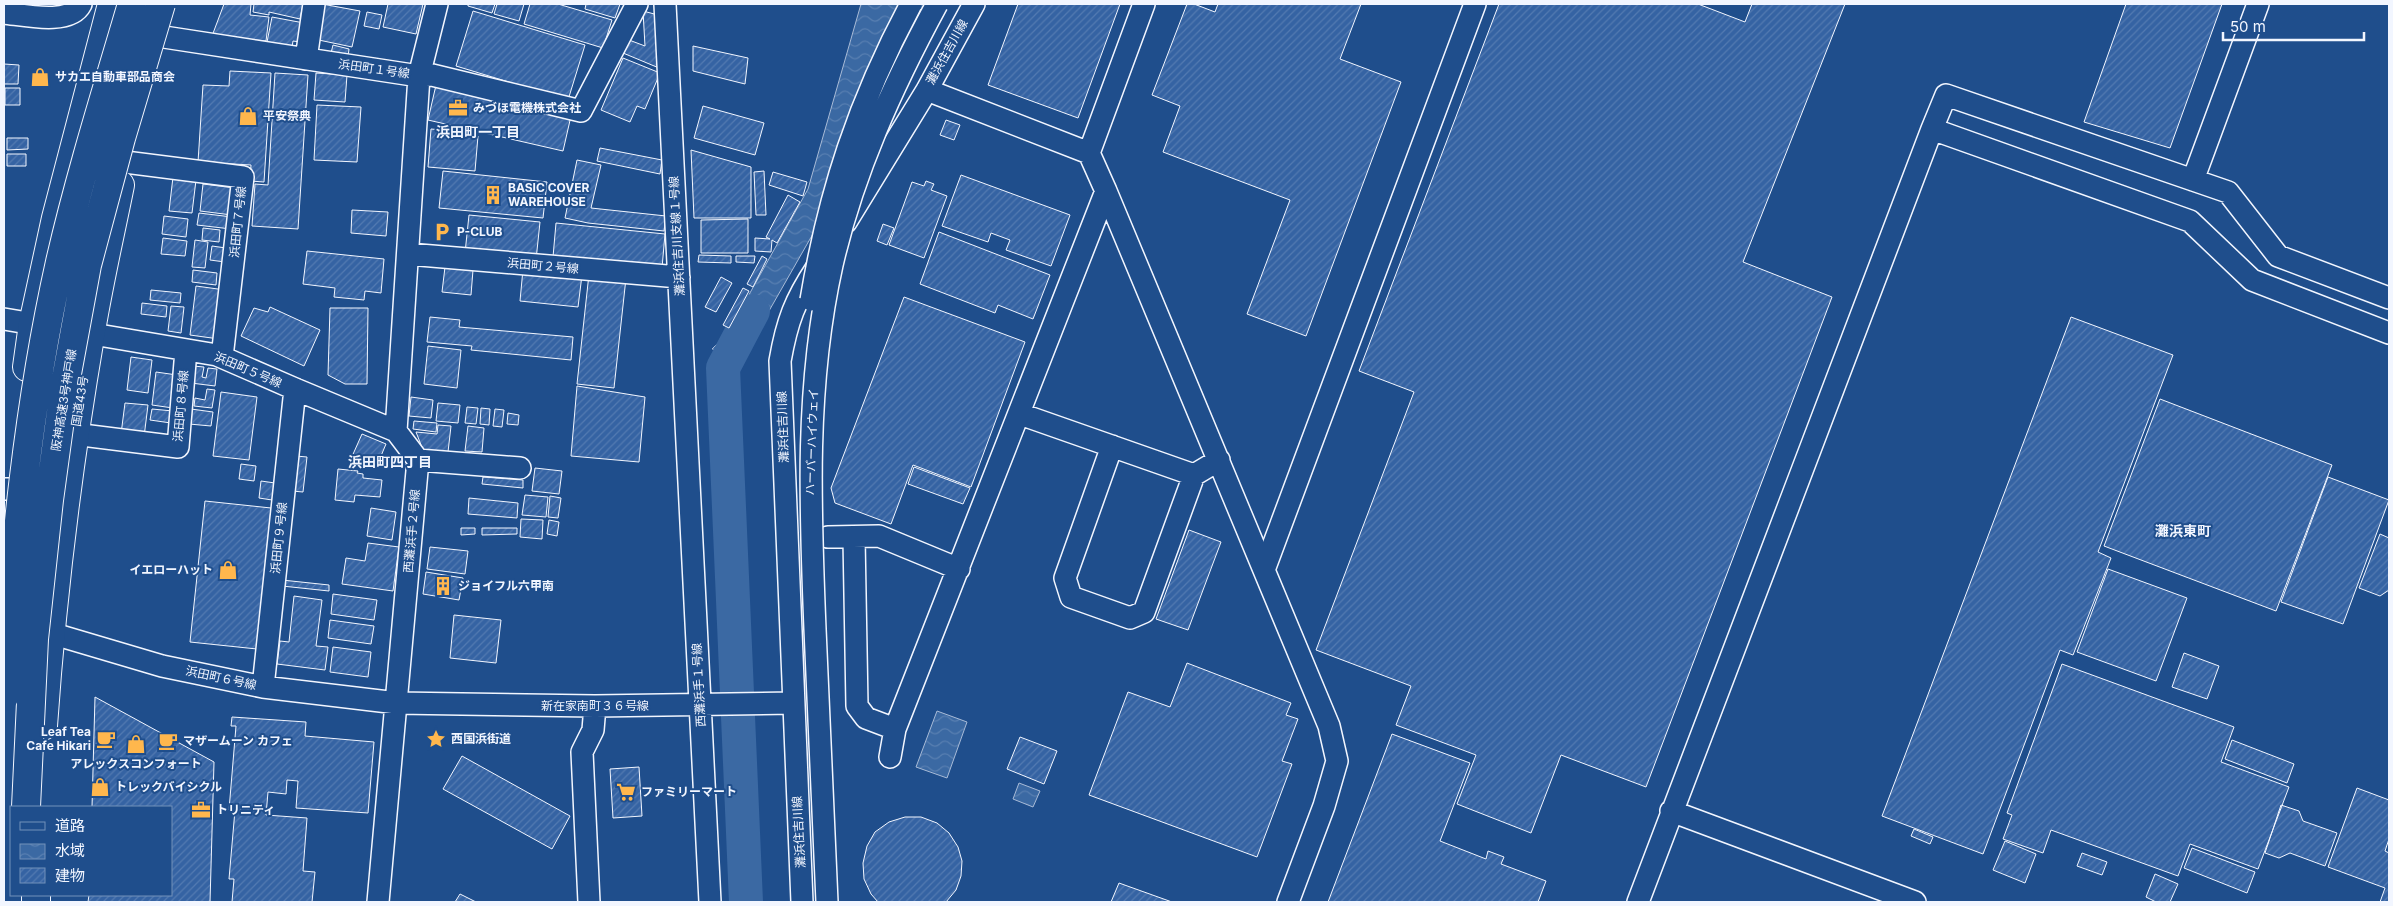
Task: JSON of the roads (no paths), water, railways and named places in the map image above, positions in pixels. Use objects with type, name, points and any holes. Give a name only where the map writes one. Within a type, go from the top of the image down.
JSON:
[{"type":"highway","points":[[4,534],[7,489],[33,324],[56,218],[112,4]]},
{"type":"highway","points":[[4,698],[22,496],[38,384],[56,282],[94,131],[132,4]]},
{"type":"highway","name":"阪神高速3号神戸線","points":[[26,806],[34,639],[49,500],[64,390],[87,266],[120,138],[160,4]]},
{"type":"highway","name":"国道43号","points":[[36,806],[50,634],[74,434],[90,335],[125,162],[175,4]]},
{"type":"street","points":[[4,13],[60,18],[78,8],[81,4]]},
{"type":"street","points":[[306,59],[314,4]]},
{"type":"street","points":[[437,4],[419,76],[396,431],[418,460],[520,468]]},
{"type":"street","name":"浜田町１号線","points":[[164,38],[419,76],[432,75],[582,111],[637,4]]},
{"type":"street","name":"灘浜住吉川支線１号線","points":[[666,4],[688,467]]},
{"type":"street","name":"ハーバーハイウェイ","points":[[816,902],[798,504],[805,348],[818,260],[838,175],[862,106],[910,4]]},
{"type":"street","name":"ハーバーハイウェイ","points":[[827,902],[810,502],[811,432],[815,372],[832,264],[859,176],[896,82],[936,4]]},
{"type":"street","name":"灘浜住吉川線","points":[[802,902],[780,361],[786,327],[799,295],[877,176],[974,4]]},
{"type":"street","points":[[1144,4],[1089,153],[1329,726],[1337,761],[1324,806],[1288,902]]},
{"type":"street","points":[[1264,570],[1475,4]]},
{"type":"street","points":[[2193,180],[2258,4]]},
{"type":"street","points":[[927,90],[1089,153]]},
{"type":"street","points":[[1638,902],[1671,811],[1946,95],[2228,192],[2278,256],[2389,298]]},
{"type":"street","points":[[1932,129],[2190,221],[2252,280],[2389,333]]},
{"type":"street","name":"浜田町７号線","points":[[125,162],[244,176],[222,357]]},
{"type":"street","points":[[890,757],[896,729],[1106,191]]},
{"type":"street","name":"浜田町２号線","points":[[408,254],[679,278]]},
{"type":"street","name":"浜田町５号線","points":[[4,319],[222,357],[294,390],[396,431]]},
{"type":"street","name":"浜田町８号線","points":[[74,434],[178,447],[186,350]]},
{"type":"street","name":"浜田町９号線","points":[[263,687],[294,390]]},
{"type":"street","points":[[1020,414],[1194,475]]},
{"type":"street","points":[[1112,446],[1065,578],[1071,597],[1130,618],[1144,612],[1194,475],[1218,460]]},
{"type":"street","name":"西灘浜手２号線","points":[[378,902],[418,460]]},
{"type":"street","name":"西灘浜手１号線","points":[[688,467],[710,902]]},
{"type":"street","points":[[828,537],[854,538],[879,536],[959,569]]},
{"type":"street","points":[[854,538],[857,706],[866,718],[896,729]]},
{"type":"street","name":"浜田町６号線","points":[[4,616],[50,634],[162,666],[263,687],[397,703]]},
{"type":"street","name":"新在家南町３６号線","points":[[397,703],[725,706],[793,703]]},
{"type":"street","points":[[589,902],[582,752],[593,730],[595,706]]},
{"type":"street","points":[[1671,811],[1915,902]]},
{"type":"water","points":[[861,4],[944,4],[745,353],[712,349],[727,334],[808,189]]},
{"type":"water","points":[[937,711],[967,722],[947,778],[916,767]]},
{"type":"water","points":[[1019,783],[1040,791],[1033,807],[1013,799]]},
{"type":"waterway","points":[[746,902],[723,368],[753,311]]},
{"type":"place","name":"サカエ自動車部品商会","points":[[40,77]]},
{"type":"place","name":"みづほ電機株式会社","points":[[458,108]]},
{"type":"place","name":"平安祭典","points":[[248,116]]},
{"type":"place","name":"BASIC COVER WAREHOUSE","points":[[493,195]]},
{"type":"place","name":"P-CLUB","points":[[442,232]]},
{"type":"place","name":"イエローハット","points":[[228,570]]},
{"type":"place","name":"ジョイフル六甲南","points":[[443,586]]},
{"type":"place","name":"Leaf Tea Cafe Hikari","points":[[106,739]]},
{"type":"place","name":"西国浜街道","points":[[436,739]]},
{"type":"place","name":"マザームーン カフェ","points":[[168,741]]},
{"type":"place","name":"アレックスコンフォート","points":[[136,744]]},
{"type":"place","name":"トレックバイシクル","points":[[100,787]]},
{"type":"place","name":"ファミリーマート","points":[[626,792]]},
{"type":"place","name":"トリニティ","points":[[201,810]]},
{"type":"district","name":"浜田町一丁目","points":[[478,132]]},
{"type":"district","name":"浜田町四丁目","points":[[390,462]]},
{"type":"district","name":"灘浜東町","points":[[2183,531]]}]
